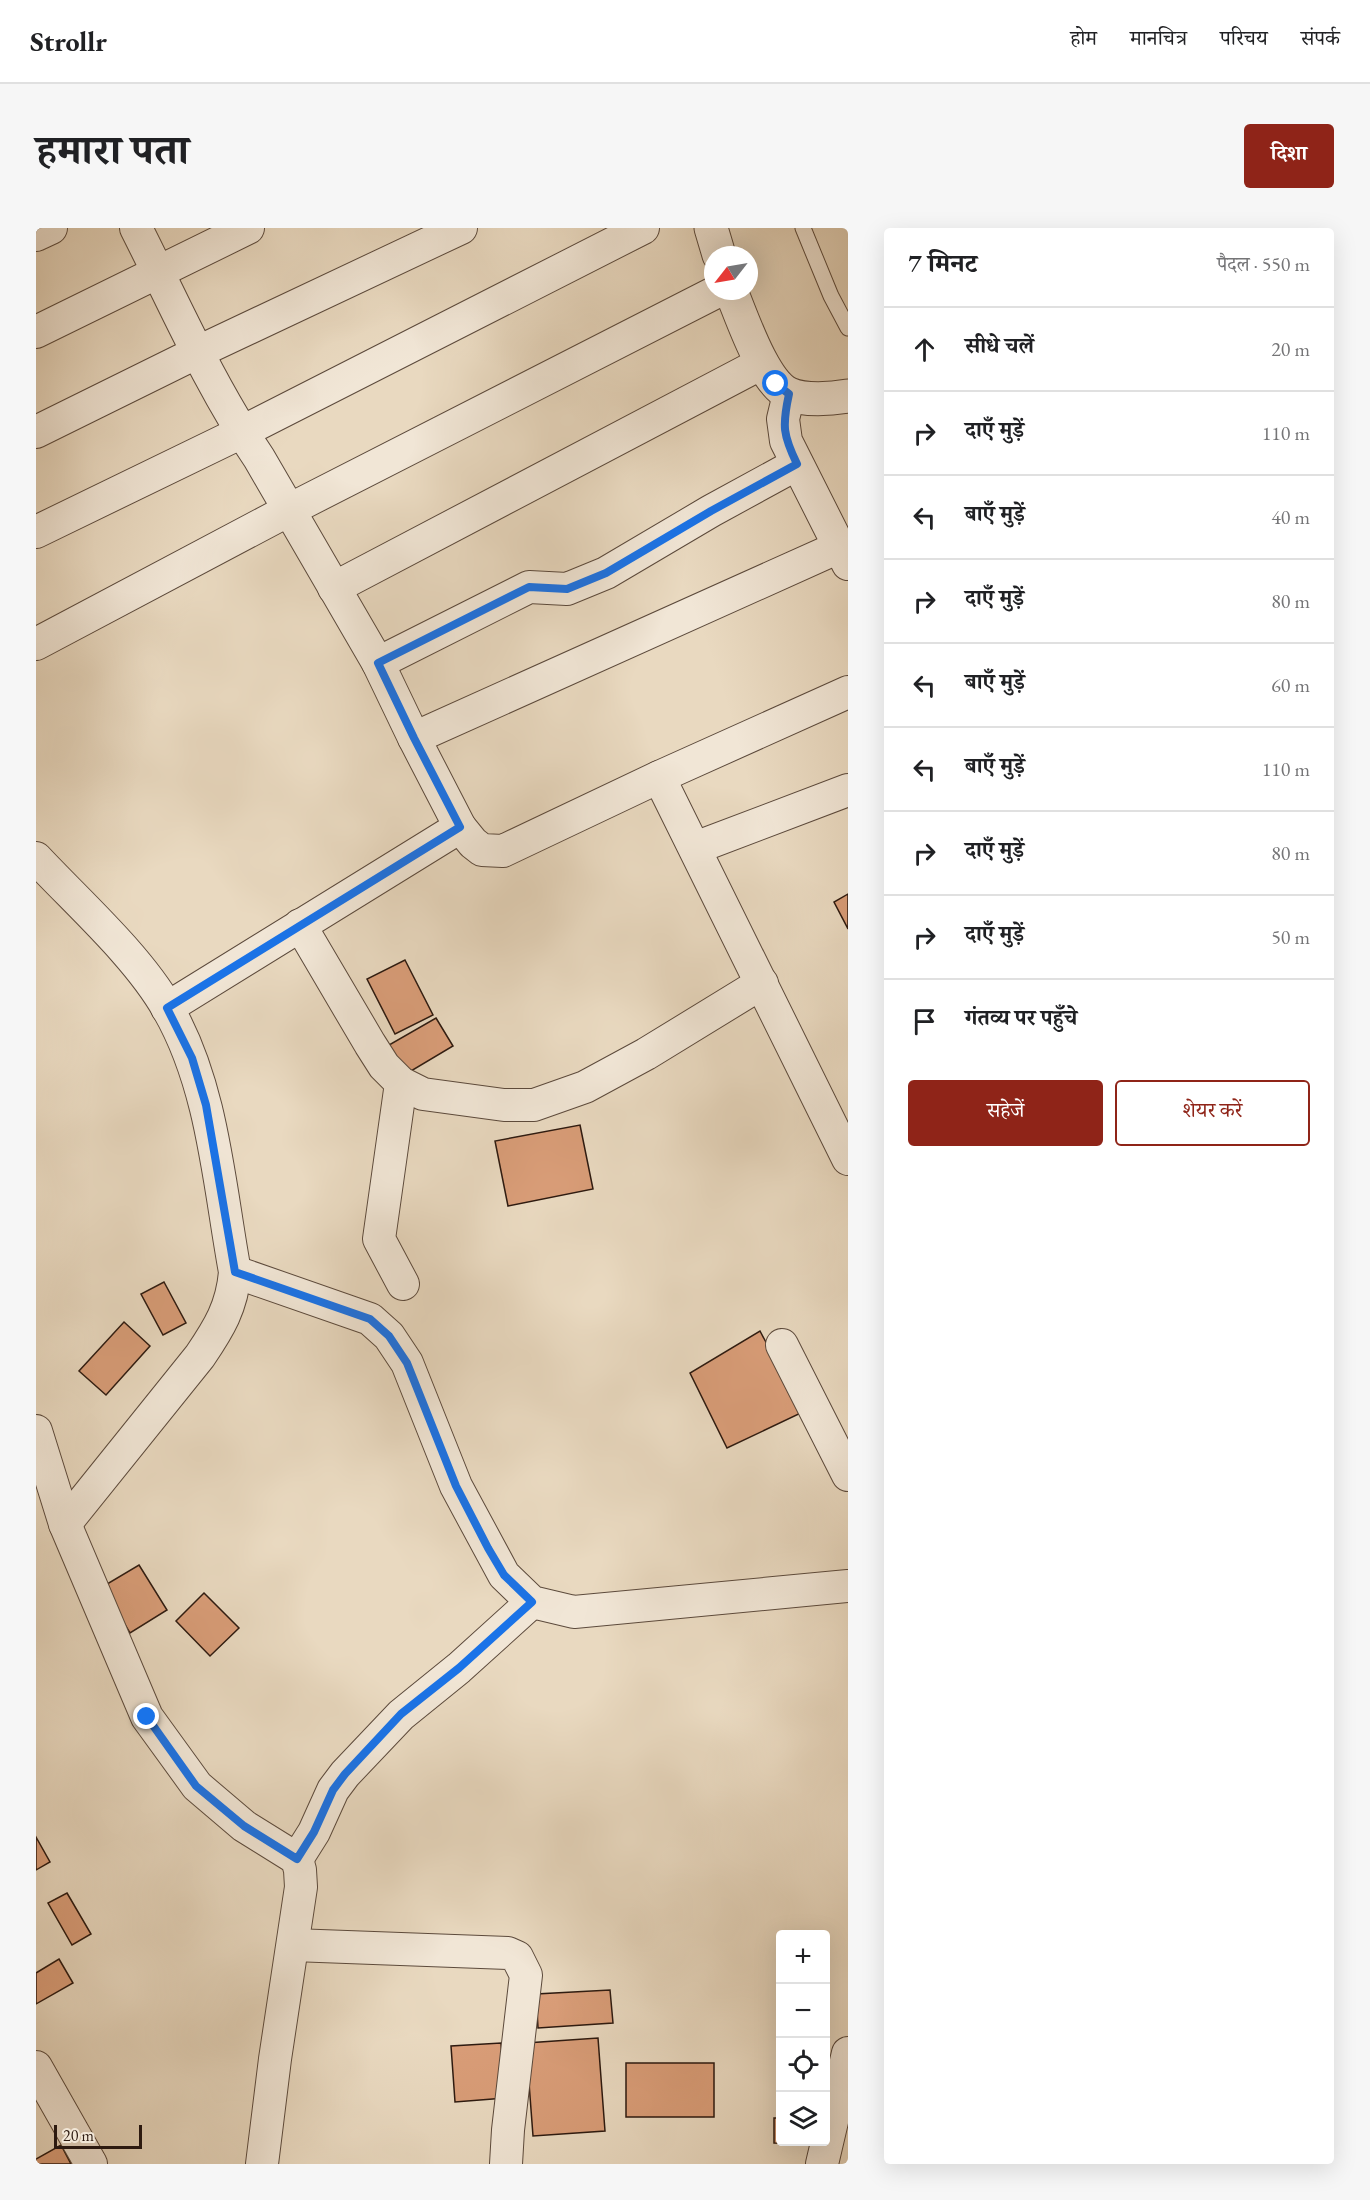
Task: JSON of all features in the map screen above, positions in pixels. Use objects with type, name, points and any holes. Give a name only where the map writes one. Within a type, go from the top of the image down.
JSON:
[{"type":"street","points":[[36,235],[51,228]]},
{"type":"street","points":[[136,228],[198,352],[242,432],[378,663],[460,827],[482,850],[503,851],[658,777],[848,692]]},
{"type":"street","points":[[36,332],[248,228]]},
{"type":"street","points":[[36,432],[198,352],[461,228]]},
{"type":"street","points":[[36,532],[242,432],[643,228]]},
{"type":"street","points":[[711,228],[716,246]]},
{"type":"street","points":[[36,644],[289,510],[704,298]]},
{"type":"street","points":[[735,300],[762,363],[776,384],[789,394],[826,400],[848,396]]},
{"type":"street","points":[[334,588],[762,363]]},
{"type":"street","points":[[414,738],[843,556],[786,441],[783,419],[789,394]]},
{"type":"street","points":[[378,663],[529,587],[567,589],[606,573],[711,511],[797,464]]},
{"type":"street","points":[[658,777],[848,1159]]},
{"type":"street","points":[[695,848],[848,790]]},
{"type":"street","points":[[167,1008],[460,827]]},
{"type":"street","points":[[36,858],[133,961],[167,1008],[192,1058],[206,1105],[235,1272],[233,1295],[206,1348],[65,1524]]},
{"type":"street","points":[[300,925],[384,1066],[401,1083],[423,1094],[504,1105],[534,1105],[585,1087],[646,1054],[762,983]]},
{"type":"street","points":[[401,1083],[379,1239],[403,1284]]},
{"type":"street","points":[[235,1272],[370,1319],[389,1336],[407,1363],[456,1486],[488,1548],[504,1575],[532,1602],[574,1612],[848,1586]]},
{"type":"street","points":[[782,1345],[848,1474]]},
{"type":"street","points":[[38,1445],[65,1524],[147,1717],[196,1786],[244,1826],[297,1859],[301,1887],[262,2164]]},
{"type":"street","points":[[297,1859],[314,1832],[333,1790],[345,1774],[401,1714],[459,1668],[532,1602]]},
{"type":"street","points":[[293,1945],[508,1953],[517,1957],[526,1975],[506,2164]]},
{"type":"street","points":[[822,2164],[848,2053]]},
{"type":"street","points":[[36,2067],[91,2164]]},
{"type":"lane","points":[[803,228],[831,296],[848,328]]},
{"type":"building","points":[[848,894],[848,929],[834,902]]},
{"type":"building","points":[[405,960],[433,1015],[395,1034],[367,979]]},
{"type":"building","points":[[436,1018],[453,1046],[406,1074],[389,1045]]},
{"type":"building","points":[[580,1125],[593,1189],[508,1206],[495,1141]]},
{"type":"building","points":[[164,1282],[186,1323],[163,1335],[141,1294]]},
{"type":"building","points":[[124,1322],[150,1346],[106,1395],[79,1371]]},
{"type":"building","points":[[760,1331],[803,1412],[727,1448],[690,1373]]},
{"type":"building","points":[[139,1565],[167,1610],[130,1633],[102,1587]]},
{"type":"building","points":[[204,1593],[239,1628],[210,1656],[176,1621]]},
{"type":"building","points":[[36,1837],[50,1862],[36,1870]]},
{"type":"building","points":[[67,1893],[91,1934],[72,1945],[48,1903]]},
{"type":"building","points":[[59,1959],[73,1983],[36,2004],[36,1973]]},
{"type":"building","points":[[610,1990],[613,2023],[538,2028],[536,1994]]},
{"type":"building","points":[[598,2038],[605,2131],[533,2136],[526,2043]]},
{"type":"building","points":[[501,2043],[505,2098],[455,2102],[451,2046]]},
{"type":"building","points":[[626,2063],[714,2063],[714,2117],[626,2117]]},
{"type":"building","points":[[774,2118],[776,2118],[776,2143],[774,2143]]},
{"type":"building","points":[[61,2145],[71,2164],[36,2164],[36,2159]]},
{"type":"route","points":[[147,1717],[196,1786],[244,1826],[297,1859],[314,1832],[333,1790],[345,1774],[401,1714],[459,1668],[532,1602],[504,1575],[488,1548],[456,1486],[407,1363],[389,1336],[370,1319],[235,1272],[206,1105],[192,1058],[167,1008],[460,827],[378,663],[529,587],[567,589],[606,573],[711,511],[797,464],[786,441],[783,419],[789,394],[776,384]]}]
